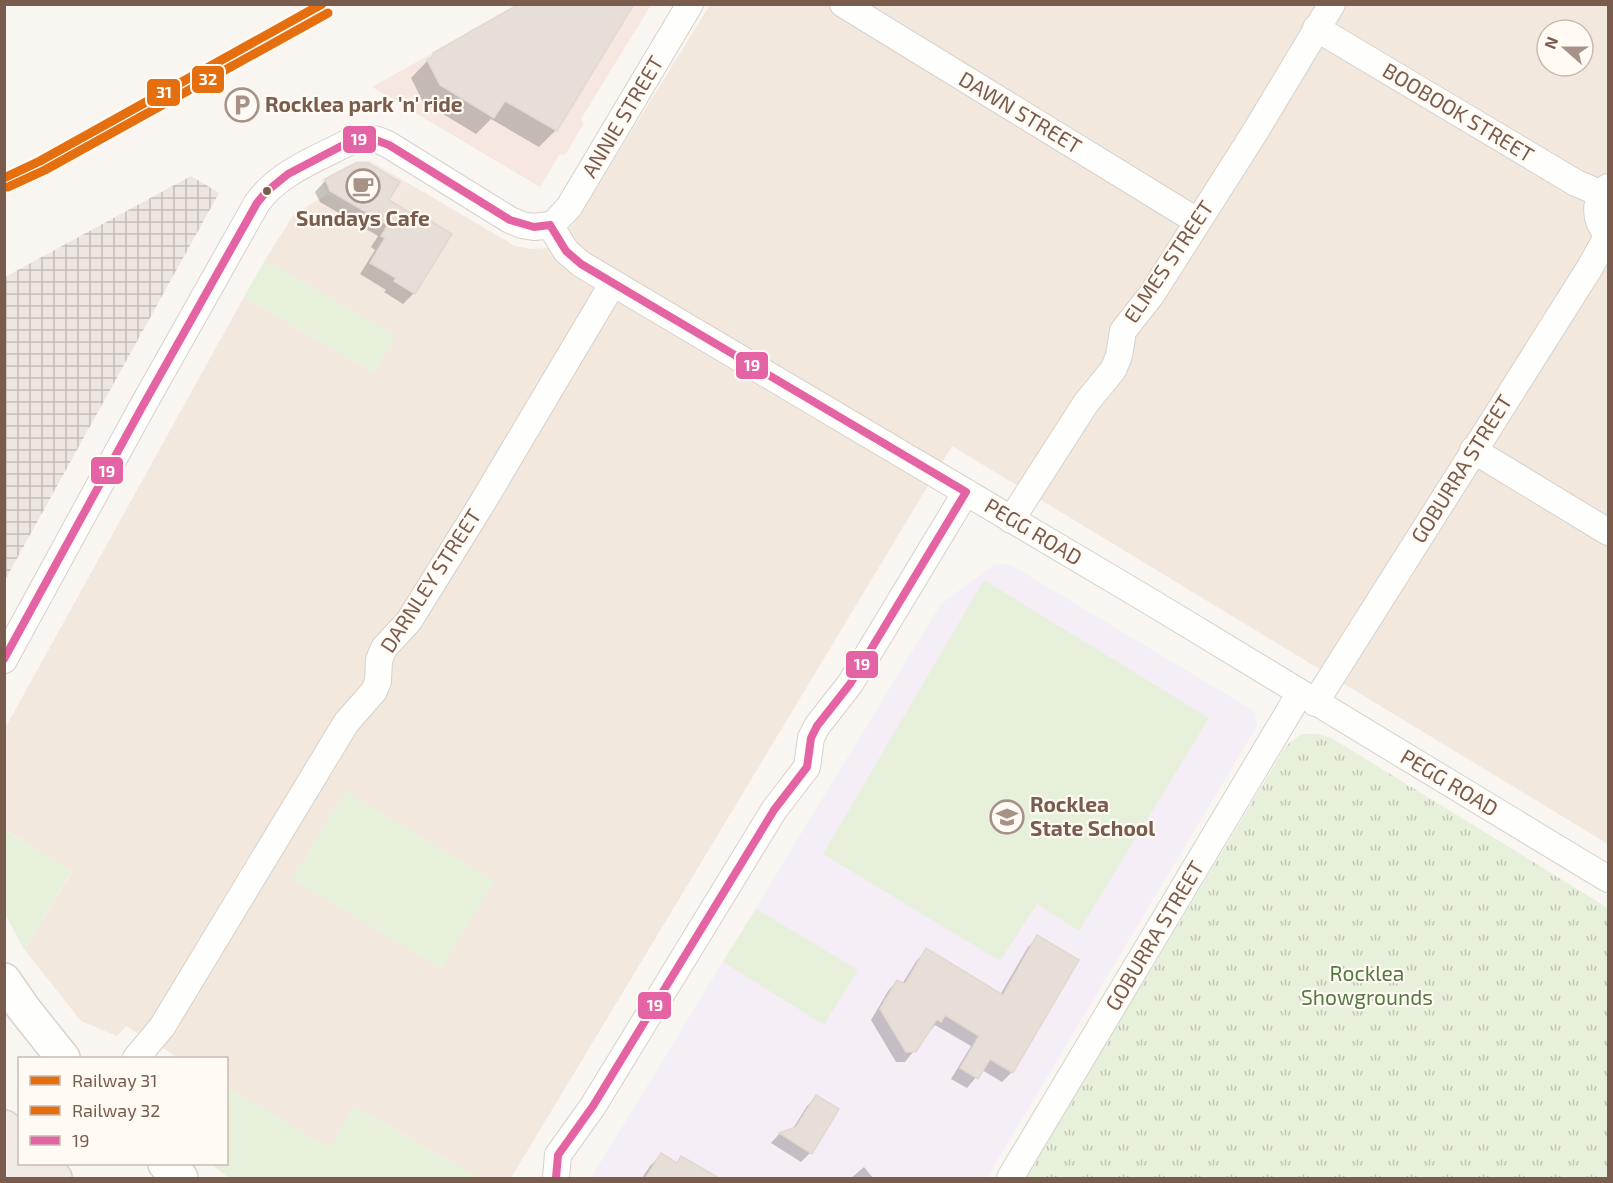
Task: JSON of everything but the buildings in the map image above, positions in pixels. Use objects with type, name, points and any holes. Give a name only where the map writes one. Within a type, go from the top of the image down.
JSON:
[{"type":"highway","points":[[4,1127],[18,1141]]},
{"type":"highway","points":[[4,1164],[19,1179]]},
{"type":"highway","points":[[41,1165],[55,1179]]},
{"type":"street","name":"ANNIE STREET","points":[[550,225],[569,207],[690,4]]},
{"type":"street","name":"DAWN STREET","points":[[843,4],[1197,220]]},
{"type":"street","name":"ELMES STREET","points":[[1011,520],[1086,403],[1113,370],[1119,356],[1123,331],[1152,294],[1255,132],[1332,4]]},
{"type":"street","name":"BOOBOOK STREET","points":[[1316,28],[1576,183],[1605,190]]},
{"type":"street","points":[[4,660],[147,399],[266,190],[280,179],[351,141],[370,138],[389,145],[510,219],[534,226],[550,225]]},
{"type":"street","points":[[1605,190],[1596,211],[1597,220],[1608,235]]},
{"type":"street","name":"PEGG ROAD","points":[[550,225],[561,245],[571,256],[612,283],[1151,602],[1608,879]]},
{"type":"street","name":"GOBURRA STREET","points":[[1010,1179],[1307,698],[1473,450],[1589,269],[1608,235]]},
{"type":"street","name":"DARNLEY STREET","points":[[138,1057],[162,1027],[346,723],[374,691],[378,681],[379,660],[384,648],[409,621],[487,495],[612,283]]},
{"type":"street","points":[[1473,450],[1608,532]]},
{"type":"street","points":[[556,1179],[557,1160],[561,1151],[593,1106],[774,810],[804,772],[809,762],[812,738],[817,726],[850,684],[966,492]]},
{"type":"street","points":[[4,980],[61,1057]]},
{"type":"street","points":[[166,1165],[182,1179]]},
{"type":"shaded area","points":[[519,5],[651,5],[581,119],[583,124],[566,154],[559,155],[540,187],[372,87]]},
{"type":"shaded area","points":[[710,5],[1608,5],[1608,844],[952,446],[511,1178],[478,1178],[354,1106],[329,1149],[228,1088],[228,1057],[177,1057],[126,1026],[117,1036],[81,1021],[24,949],[72,872],[5,830],[4,730],[244,297],[374,373],[395,337],[265,260],[294,214],[328,194],[381,226],[408,183],[515,246],[531,249],[546,248],[573,225]]},
{"type":"shaded area","name":"Sundays Cafe","points":[[357,161],[370,161],[408,183],[381,226],[328,194],[321,180]]},
{"type":"shaded area","points":[[191,176],[219,193],[5,580],[5,277]]},
{"type":"shaded area","name":"Rocklea State School","points":[[995,564],[1011,565],[1254,711],[1257,726],[987,1178],[591,1178],[941,604]]},
{"type":"green space","points":[[265,260],[396,336],[374,373],[244,297]]},
{"type":"green space","points":[[984,580],[1209,718],[1079,931],[1037,904],[1000,961],[823,854]]},
{"type":"green space","name":"Rocklea Showgrounds","points":[[1302,734],[1319,734],[1333,739],[1608,908],[1608,1178],[1025,1178],[1286,746]]},
{"type":"green space","points":[[345,791],[494,881],[441,969],[292,879]]},
{"type":"green space","points":[[4,830],[72,871],[24,949],[5,914]]},
{"type":"green space","points":[[756,909],[858,970],[824,1025],[723,962]]},
{"type":"green space","points":[[228,1088],[329,1148],[354,1106],[478,1178],[229,1178],[212,1165],[228,1165]]},
{"type":"rail line","name":"31","points":[[4,178],[40,161],[322,4]]},
{"type":"rail line","name":"32","points":[[8,187],[45,170],[328,13]]},
{"type":"transit line","name":"19","points":[[4,659],[257,203],[266,192],[288,174],[351,141],[370,138],[389,145],[510,220],[534,227],[550,225]]},
{"type":"transit line","name":"19","points":[[550,225],[566,251],[581,264],[966,492]]},
{"type":"transit line","name":"19","points":[[556,1178],[558,1155],[593,1106],[774,810],[807,767],[811,738],[817,726],[850,684],[966,492]]},
{"type":"place","name":"Rocklea park 'n' ride","points":[[242,105]]},
{"type":"place","name":"Sundays Cafe","points":[[363,186]]},
{"type":"place","name":"Rocklea State School","points":[[1007,817]]}]
